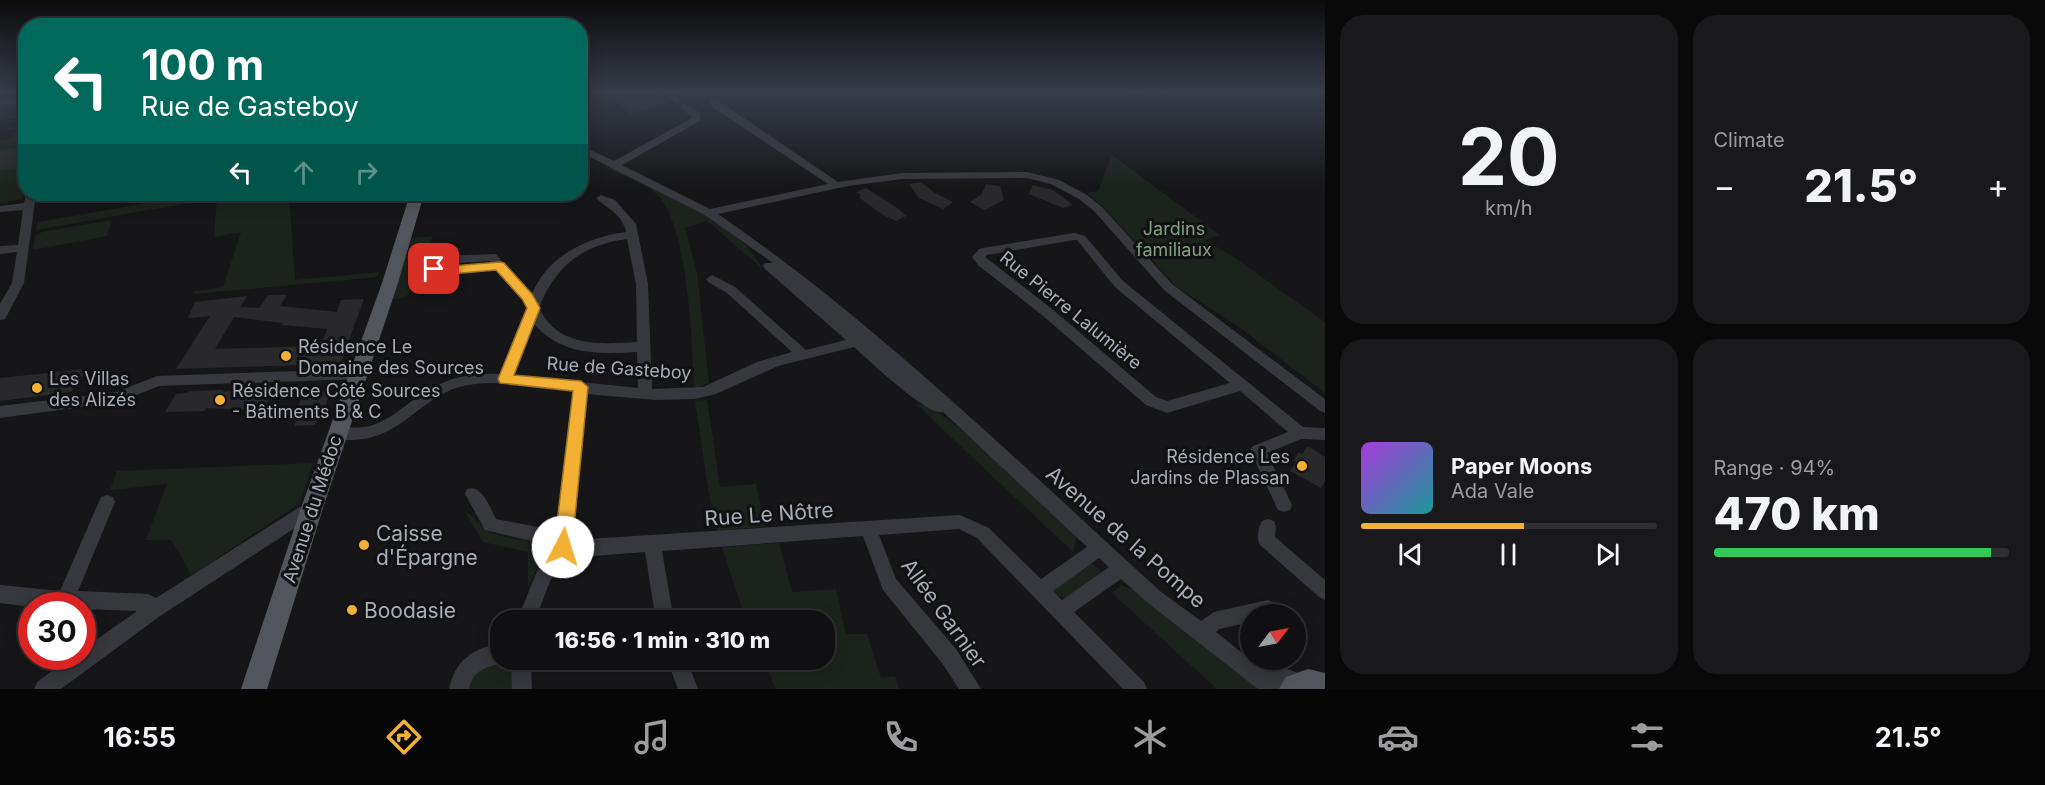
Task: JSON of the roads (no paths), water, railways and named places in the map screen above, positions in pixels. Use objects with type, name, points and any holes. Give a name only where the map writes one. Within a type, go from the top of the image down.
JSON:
[{"type":"main road","name":"Avenue du Médoc","points":[[254,689],[336,434],[390,283],[415,201]]},
{"type":"street","points":[[618,163],[688,124]]},
{"type":"street","points":[[744,124],[835,185]]},
{"type":"street","name":"Avenue de la Pompe","points":[[588,147],[709,213],[741,236],[764,261],[861,339],[908,386],[987,446],[1122,568],[1273,689]]},
{"type":"street","name":"Avenue de la Pompe","points":[[588,151],[618,163]]},
{"type":"street","points":[[709,213],[732,206],[835,185],[902,176],[1027,175],[1055,182],[1098,208],[1168,287],[1325,407]]},
{"type":"street","points":[[601,198],[611,202],[629,219],[642,284],[645,392]]},
{"type":"street","points":[[0,316],[15,291],[29,201]]},
{"type":"street","points":[[0,209],[28,206]]},
{"type":"street","points":[[505,379],[541,286],[558,264],[602,240],[632,235]]},
{"type":"street","name":"Rue Pierre Lalumière","points":[[1243,386],[1167,407],[1151,401],[1047,312],[982,263],[978,256],[983,252],[1074,236],[1081,238],[1119,285],[1243,386],[1300,433]]},
{"type":"street","points":[[0,250],[23,248]]},
{"type":"street","points":[[500,266],[527,297],[541,325],[568,343],[592,349],[643,347]]},
{"type":"street","points":[[712,279],[731,290],[803,355]]},
{"type":"street","name":"Rue de Gasteboy","points":[[336,434],[361,434],[378,430],[451,384],[468,380],[505,379],[645,392],[700,393],[762,366],[841,348],[861,339]]},
{"type":"street","points":[[0,412],[118,397],[158,381],[358,374]]},
{"type":"street","points":[[530,610],[543,577],[563,547],[581,387]]},
{"type":"street","points":[[1284,505],[1258,450],[1300,433],[1325,434]]},
{"type":"street","points":[[473,494],[491,525],[543,536],[563,547]]},
{"type":"street","points":[[68,592],[107,502]]},
{"type":"street","points":[[44,689],[154,610],[312,508]]},
{"type":"street","name":"Rue Le Nôtre","points":[[563,547],[580,549],[960,522],[968,523],[983,533],[1040,590]]},
{"type":"street","points":[[1268,526],[1266,540],[1325,591]]},
{"type":"street","name":"Allée Garnier","points":[[869,530],[889,584],[949,656],[971,689]]},
{"type":"street","points":[[652,544],[663,610]]},
{"type":"street","points":[[1100,548],[1040,590],[1137,689]]},
{"type":"street","points":[[1061,611],[1122,568]]},
{"type":"street","points":[[0,594],[18,596]]},
{"type":"street","points":[[96,601],[148,603],[154,610]]},
{"type":"street","points":[[1202,634],[1214,621],[1240,615]]},
{"type":"street","points":[[459,689],[461,676],[475,661],[490,654]]},
{"type":"street","name":"Avenue de la Pompe","points":[[1236,658],[1266,673],[1312,685]]},
{"type":"street","points":[[521,670],[522,689]]},
{"type":"street","points":[[681,670],[688,689]]},
{"type":"place","name":"Résidence Le Domaine des Sources","points":[[286,356]]},
{"type":"place","name":"Les Villas des Alizés","points":[[37,388]]},
{"type":"place","name":"Résidence Côté Sources - Bâtiments B & C","points":[[220,400]]},
{"type":"place","name":"Résidence Les Jardins de Plassan","points":[[1302,466]]},
{"type":"place","name":"Caisse d'Épargne","points":[[364,545]]},
{"type":"place","name":"Boodasie","points":[[352,610]]},
{"type":"park label","name":"Jardins familiaux","points":[[1174,238]]}]
